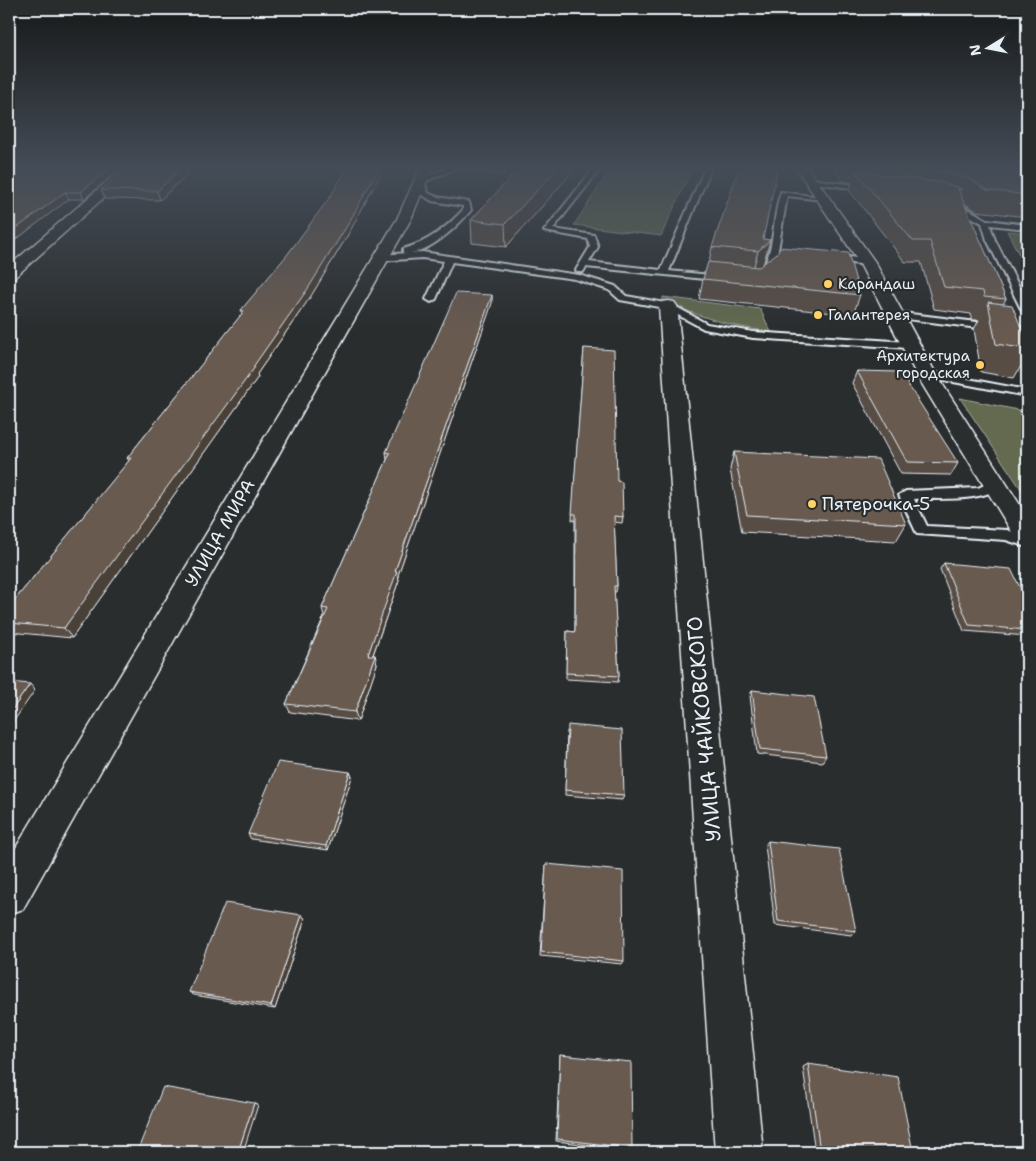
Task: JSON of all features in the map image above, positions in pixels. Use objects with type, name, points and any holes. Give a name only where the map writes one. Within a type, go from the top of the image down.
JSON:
[{"type":"street","points":[[9,274],[69,222]]},
{"type":"street","name":"УЛИЦА МИРА","points":[[9,895],[402,222]]},
{"type":"street","points":[[840,222],[867,262],[909,345],[926,374],[1027,536]]},
{"type":"street","name":"УЛИЦА ЧАЙКОВСКОГО","points":[[668,306],[739,1152]]},
{"type":"lane","points":[[380,258],[431,242],[456,222]]},
{"type":"lane","points":[[555,222],[548,231],[590,237],[594,247],[576,277]]},
{"type":"lane","points":[[664,273],[685,222]]},
{"type":"lane","points":[[754,282],[768,268],[774,252],[779,222]]},
{"type":"lane","points":[[985,222],[991,240],[1027,311]]},
{"type":"lane","points":[[987,222],[1027,227]]},
{"type":"lane","points":[[774,252],[867,262]]},
{"type":"lane","points":[[380,258],[422,255],[576,277],[612,288],[623,298],[668,306],[704,326],[753,335],[909,345]]},
{"type":"lane","points":[[431,299],[449,258]]},
{"type":"lane","points":[[584,264],[736,280]]},
{"type":"lane","points":[[894,315],[1027,330]]},
{"type":"lane","points":[[926,374],[1027,393]]},
{"type":"lane","points":[[995,484],[981,492],[906,495],[922,531],[1007,536],[1027,542]]},
{"type":"green space","points":[[576,222],[667,222],[661,236],[574,225]]},
{"type":"green space","points":[[1007,231],[1027,233],[1027,270]]},
{"type":"green space","points":[[663,297],[760,309],[771,332],[729,324],[702,316],[663,300]]},
{"type":"green space","points":[[960,398],[1027,412],[1027,498]]},
{"type":"building","points":[[9,222],[25,222],[9,234]]},
{"type":"building","points":[[311,222],[349,222],[309,287],[253,367],[255,367],[64,628],[9,623],[9,607],[131,458],[127,458],[244,311],[241,310],[287,255]]},
{"type":"building","points":[[490,222],[507,222],[505,224]]},
{"type":"building","points":[[720,222],[767,222],[763,239],[770,240],[758,251],[712,247]]},
{"type":"building","points":[[897,222],[972,222],[1006,299],[984,297],[983,291],[944,287],[930,241],[913,241]]},
{"type":"building","points":[[780,247],[848,253],[860,295],[703,279],[708,262],[759,267],[777,253]]},
{"type":"building","points":[[456,293],[492,295],[395,571],[397,571],[368,655],[375,655],[355,712],[286,704],[328,609],[322,608],[390,453],[386,452]]},
{"type":"building","points":[[988,302],[1012,305],[1027,342],[1027,349],[996,344]]},
{"type":"building","points":[[584,348],[614,350],[617,481],[622,482],[623,517],[614,516],[617,586],[614,586],[619,676],[566,673],[567,631],[575,632],[576,514],[572,514]]},
{"type":"building","points":[[857,371],[900,372],[958,463],[907,462]]},
{"type":"building","points":[[734,452],[878,459],[906,524],[747,515]]},
{"type":"building","points":[[944,563],[1011,569],[1027,602],[1027,630],[969,625]]},
{"type":"building","points":[[9,682],[30,684],[9,714]]},
{"type":"building","points":[[752,690],[814,697],[826,756],[760,749]]},
{"type":"building","points":[[568,725],[622,730],[624,795],[565,790]]},
{"type":"building","points":[[278,762],[350,772],[326,846],[248,834]]},
{"type":"building","points":[[768,841],[839,849],[856,931],[778,921]]},
{"type":"building","points":[[546,864],[623,871],[624,961],[541,952]]},
{"type":"building","points":[[225,903],[302,915],[271,1006],[189,992]]},
{"type":"building","points":[[560,1055],[631,1062],[632,1148],[557,1139]]},
{"type":"building","points":[[808,1064],[898,1077],[913,1152],[820,1152]]},
{"type":"building","points":[[163,1087],[254,1103],[238,1152],[137,1152]]},
{"type":"place","name":"Карандаш","points":[[828,284]]},
{"type":"place","name":"Галантерея","points":[[818,315]]},
{"type":"place","name":"Архитектура городская","points":[[980,365]]},
{"type":"place","name":"Пятерочка-5","points":[[812,504]]}]
